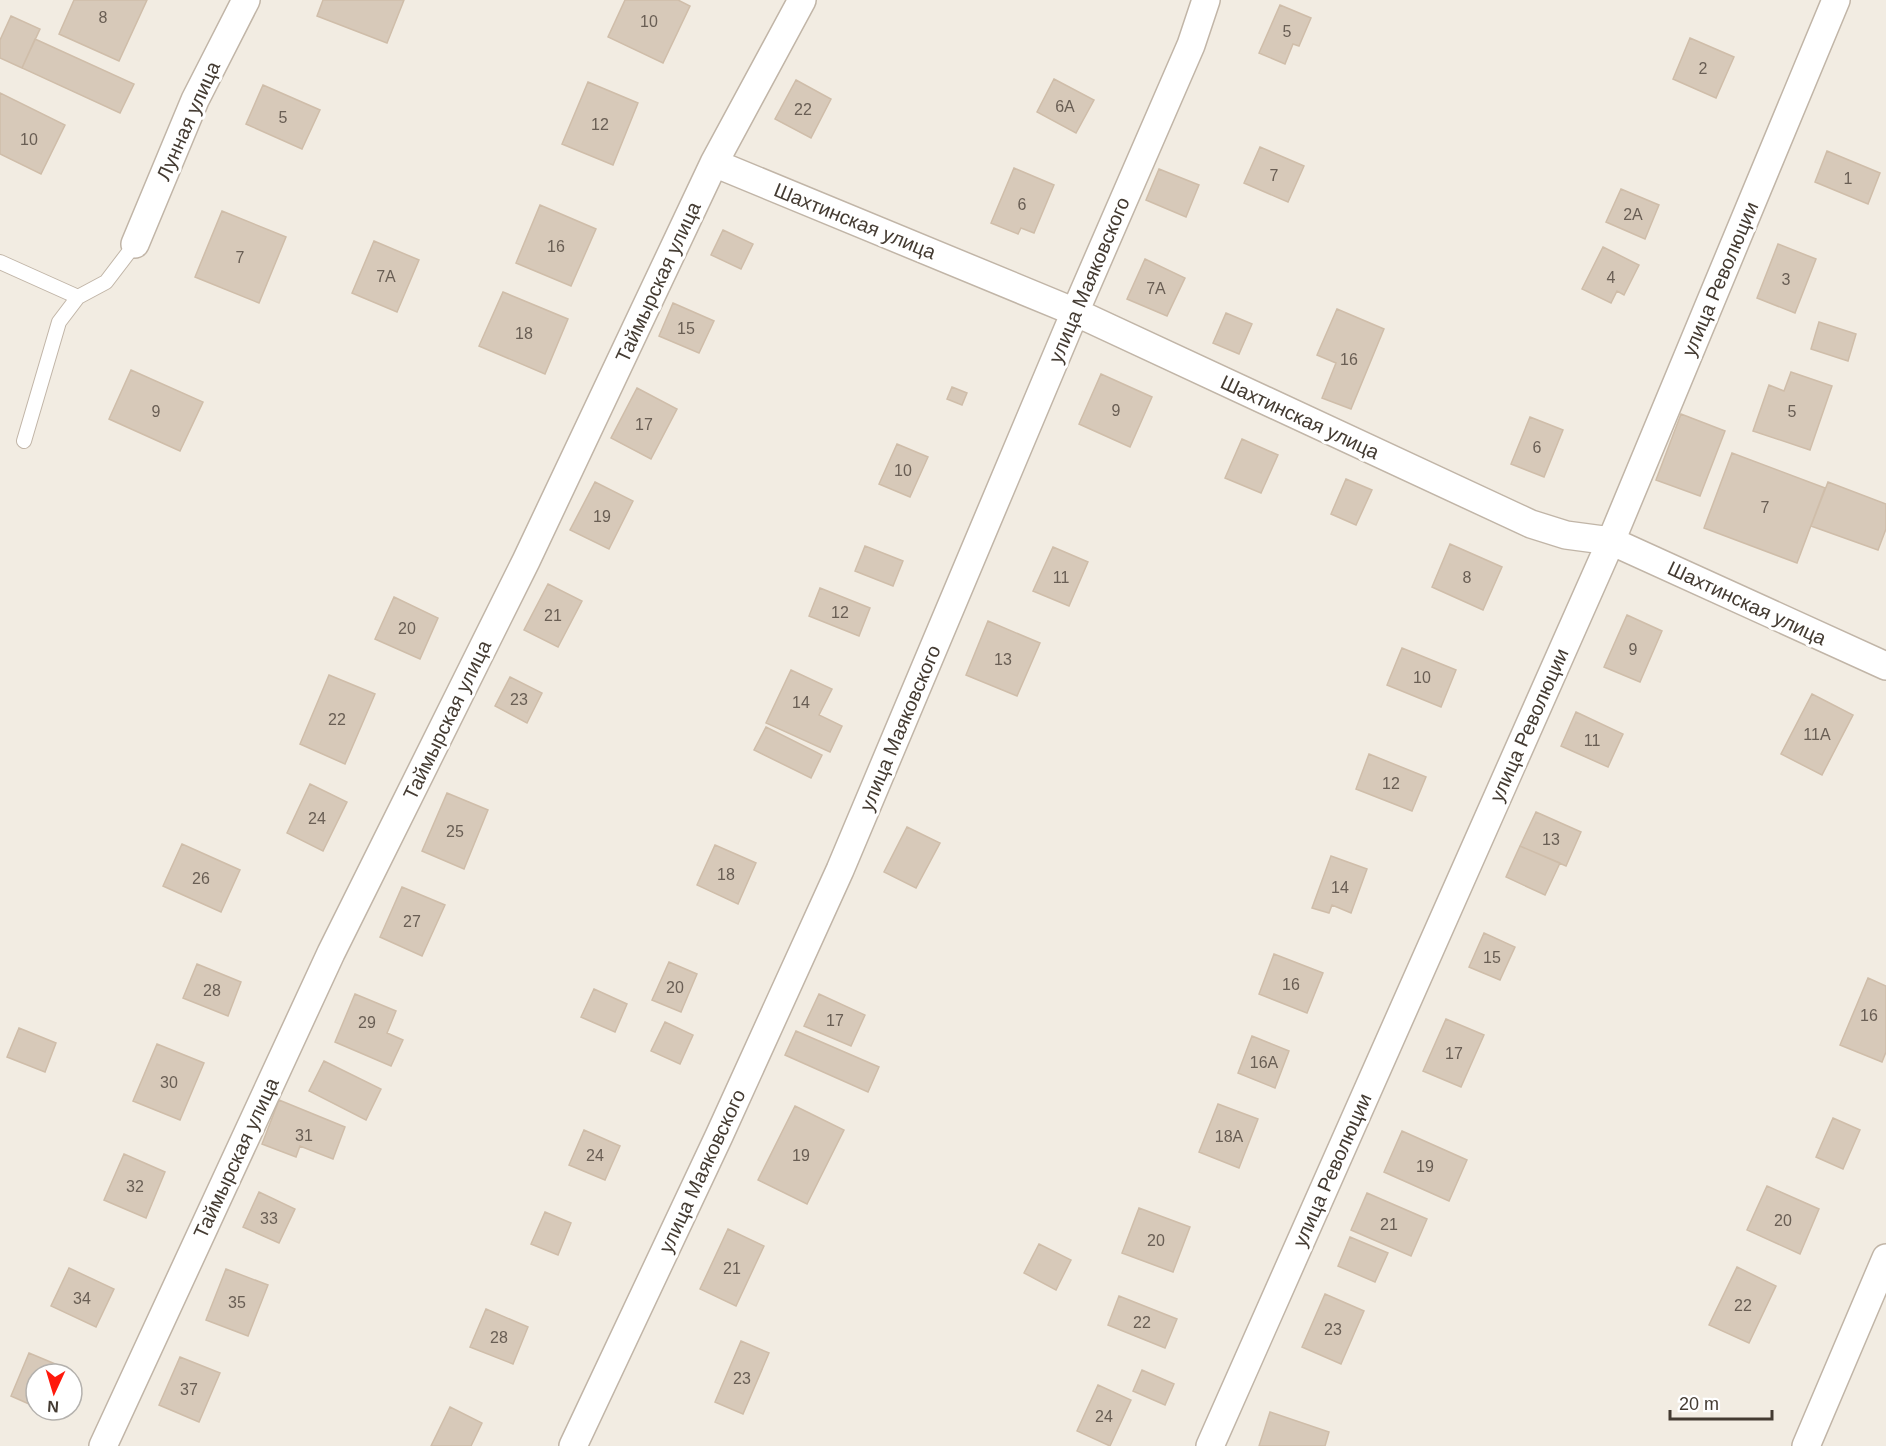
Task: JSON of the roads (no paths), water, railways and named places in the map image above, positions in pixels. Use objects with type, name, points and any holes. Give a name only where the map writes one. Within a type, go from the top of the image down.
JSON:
[{"type":"street","name":"Лунная улица","points":[[135,244],[195,100],[246,0]]},
{"type":"street","name":"Таймырская улица","points":[[103,1446],[331,953],[526,561],[714,163],[802,0]]},
{"type":"street","name":"улица Маяковского","points":[[573,1446],[724,1125],[840,870],[1075,312],[1191,45],[1206,0]]},
{"type":"street","name":"улица Революции","points":[[1210,1446],[1611,541],[1836,0]]},
{"type":"street","name":"Шахтинская улица","points":[[714,163],[1075,312],[1530,524],[1566,535],[1611,541],[1886,666]]},
{"type":"street","points":[[1806,1446],[1886,1258]]},
{"type":"lane","points":[[24,441],[59,322],[78,297],[106,282],[135,244]]},
{"type":"lane","points":[[0,262],[78,297]]}]
